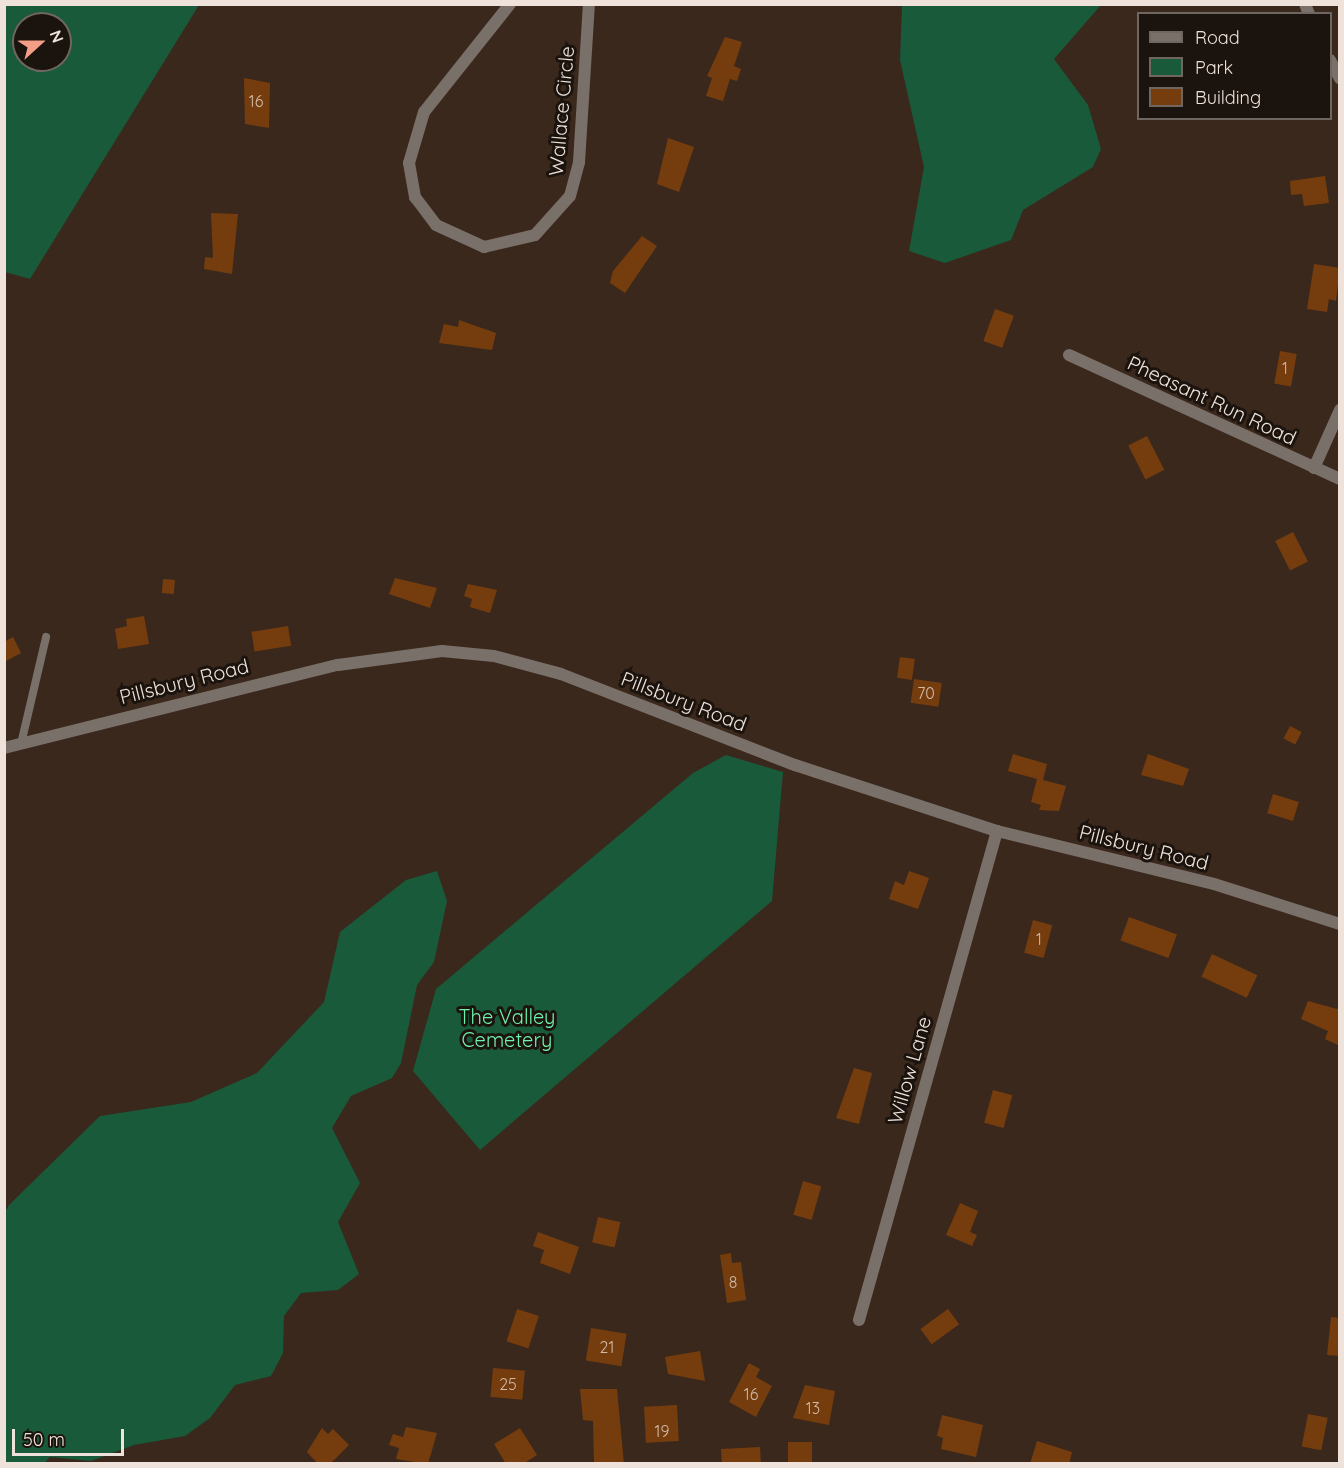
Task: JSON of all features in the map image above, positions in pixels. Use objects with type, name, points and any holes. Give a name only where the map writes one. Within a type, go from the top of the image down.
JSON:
[{"type":"street","name":"Wallace Circle","points":[[510,4],[424,112],[409,163],[415,197],[436,225],[484,247],[535,235],[570,196],[579,162],[589,4]]},
{"type":"street","points":[[1332,64],[1340,79]]},
{"type":"street","name":"Pheasant Run Road","points":[[1069,356],[1340,479]]},
{"type":"street","points":[[1314,468],[1340,410]]},
{"type":"street","name":"Pillsbury Road","points":[[4,748],[338,665],[442,651],[494,656],[561,674],[795,765],[997,831],[1214,884],[1340,924]]},
{"type":"street","name":"Willow Lane","points":[[860,1320],[997,831]]},
{"type":"lane","points":[[21,744],[46,637]]},
{"type":"green space","points":[[4,5],[199,5],[30,279],[5,272]]},
{"type":"green space","points":[[902,5],[1101,5],[1054,59],[1088,105],[1101,149],[1093,167],[1023,210],[1011,240],[945,263],[909,251],[924,167],[900,60]]},
{"type":"green space","name":"The Valley Cemetery","points":[[726,755],[783,772],[772,901],[480,1150],[413,1071],[436,989],[693,773]]},
{"type":"green space","points":[[437,871],[447,901],[434,962],[417,985],[401,1063],[392,1078],[351,1096],[332,1128],[360,1183],[338,1222],[359,1274],[338,1290],[301,1293],[284,1316],[283,1353],[271,1376],[235,1385],[210,1418],[185,1436],[134,1445],[91,1461],[50,1457],[44,1463],[5,1463],[4,1214],[9,1205],[100,1116],[191,1102],[257,1073],[324,1002],[340,932],[406,880]]},
{"type":"building","points":[[725,37],[742,42],[734,66],[741,69],[737,81],[730,79],[723,101],[706,96],[712,78],[707,76]]},
{"type":"building","points":[[244,78],[270,83],[269,128],[245,124]]},
{"type":"building","points":[[668,138],[694,147],[679,192],[657,184]]},
{"type":"building","points":[[1325,176],[1329,203],[1304,206],[1302,194],[1291,195],[1290,181]]},
{"type":"building","points":[[211,213],[238,214],[232,274],[204,269],[205,257],[213,258]]},
{"type":"building","points":[[642,236],[657,246],[625,293],[610,283],[613,271]]},
{"type":"building","points":[[1314,264],[1340,268],[1336,301],[1329,299],[1327,312],[1307,309]]},
{"type":"building","points":[[995,309],[1014,316],[1002,348],[983,341]]},
{"type":"building","points":[[459,320],[496,333],[492,350],[439,343],[444,324],[458,327]]},
{"type":"building","points":[[1280,351],[1297,354],[1291,386],[1274,383]]},
{"type":"building","points":[[1147,436],[1164,470],[1146,479],[1128,446]]},
{"type":"building","points":[[1293,532],[1308,561],[1290,570],[1275,541]]},
{"type":"building","points":[[395,578],[437,588],[430,608],[389,594]]},
{"type":"building","points":[[163,579],[175,580],[174,594],[162,593]]},
{"type":"building","points":[[468,584],[497,590],[490,613],[470,607],[472,599],[464,596]]},
{"type":"building","points":[[144,616],[149,644],[118,649],[115,629],[127,626],[126,619]]},
{"type":"building","points":[[288,626],[291,646],[255,652],[251,632]]},
{"type":"building","points":[[13,637],[21,653],[4,662],[4,642]]},
{"type":"building","points":[[900,657],[915,659],[912,680],[897,678]]},
{"type":"building","points":[[914,679],[942,683],[938,707],[911,703]]},
{"type":"building","points":[[1290,726],[1302,732],[1295,744],[1284,738]]},
{"type":"building","points":[[1013,754],[1047,764],[1043,780],[1066,786],[1059,811],[1039,810],[1041,805],[1031,802],[1037,779],[1008,771]]},
{"type":"building","points":[[1148,754],[1189,769],[1183,786],[1141,775]]},
{"type":"building","points":[[1273,794],[1299,802],[1293,821],[1267,813]]},
{"type":"building","points":[[909,871],[929,878],[918,909],[889,899],[895,881],[904,885]]},
{"type":"building","points":[[1129,917],[1177,934],[1168,958],[1120,940]]},
{"type":"building","points":[[1033,920],[1052,925],[1044,958],[1024,953]]},
{"type":"building","points":[[1212,954],[1257,975],[1247,998],[1201,977]]},
{"type":"building","points":[[1308,1001],[1337,1009],[1340,1004],[1340,1046],[1325,1039],[1328,1031],[1301,1019]]},
{"type":"building","points":[[854,1068],[872,1073],[859,1124],[836,1118]]},
{"type":"building","points":[[993,1090],[1012,1095],[1004,1128],[984,1123]]},
{"type":"building","points":[[803,1181],[821,1186],[812,1220],[793,1215]]},
{"type":"building","points":[[960,1203],[978,1211],[970,1232],[977,1235],[972,1246],[946,1235]]},
{"type":"building","points":[[598,1217],[620,1222],[615,1248],[592,1242]]},
{"type":"building","points":[[538,1232],[579,1247],[570,1274],[540,1263],[544,1250],[533,1246]]},
{"type":"building","points":[[731,1253],[732,1263],[741,1262],[746,1300],[727,1303],[720,1255]]},
{"type":"building","points":[[517,1309],[539,1316],[528,1348],[506,1341]]},
{"type":"building","points":[[948,1309],[959,1324],[932,1344],[920,1329]]},
{"type":"building","points":[[1331,1317],[1340,1318],[1340,1356],[1327,1355]]},
{"type":"building","points":[[591,1328],[627,1334],[621,1366],[586,1361]]},
{"type":"building","points":[[700,1351],[705,1381],[668,1374],[665,1357]]},
{"type":"building","points":[[749,1363],[760,1369],[756,1377],[772,1386],[756,1417],[729,1402]]},
{"type":"building","points":[[493,1368],[525,1371],[522,1400],[490,1397]]},
{"type":"building","points":[[805,1385],[835,1391],[829,1425],[793,1418]]},
{"type":"building","points":[[580,1389],[617,1389],[624,1464],[594,1464],[593,1421],[583,1420]]},
{"type":"building","points":[[677,1405],[679,1441],[646,1443],[644,1407]]},
{"type":"building","points":[[1308,1414],[1328,1418],[1321,1450],[1302,1446]]},
{"type":"building","points":[[942,1415],[983,1425],[976,1457],[941,1449],[943,1438],[937,1436]]},
{"type":"building","points":[[406,1427],[437,1433],[428,1464],[396,1459],[399,1448],[389,1445],[393,1434],[403,1437]]},
{"type":"building","points":[[322,1428],[328,1434],[333,1429],[349,1445],[330,1464],[318,1464],[307,1452]]},
{"type":"building","points":[[520,1428],[537,1455],[523,1464],[506,1464],[494,1444]]},
{"type":"building","points":[[1037,1441],[1072,1452],[1069,1464],[1030,1464]]},
{"type":"building","points":[[788,1442],[812,1442],[812,1464],[788,1464]]},
{"type":"building","points":[[760,1447],[761,1464],[722,1464],[721,1449]]}]
